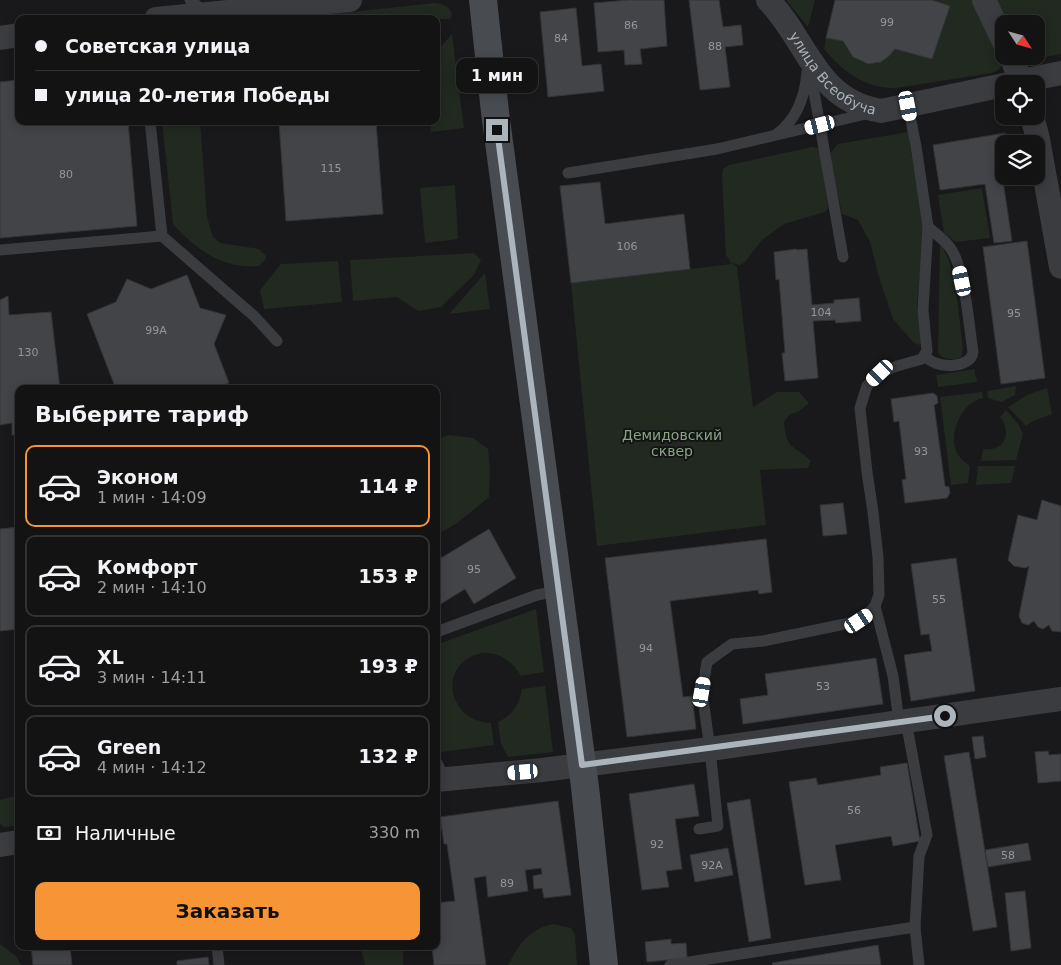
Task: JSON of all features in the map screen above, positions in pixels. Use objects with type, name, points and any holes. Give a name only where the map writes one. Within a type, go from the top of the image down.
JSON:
[{"type":"street","points":[[169,15],[198,6],[350,0]]},
{"type":"street","points":[[483,0],[495,112],[582,765],[604,965]]},
{"type":"street","name":"улица Всеобуча","points":[[768,0],[783,16],[808,58],[826,81],[841,95],[856,104],[881,111],[995,87]]},
{"type":"street","points":[[984,0],[995,23]]},
{"type":"street","points":[[0,38],[15,36]]},
{"type":"street","name":"улица Всеобуча","points":[[1045,76],[1061,73]]},
{"type":"street","points":[[1034,125],[1061,267]]},
{"type":"street","points":[[440,773],[582,765],[710,749],[1061,699]]},
{"type":"street","points":[[0,845],[15,843]]},
{"type":"lane","points":[[808,58],[843,257]]},
{"type":"lane","points":[[775,136],[785,128],[799,108],[805,88],[808,58]]},
{"type":"lane","points":[[908,106],[928,227],[923,310],[928,346],[926,356],[928,360],[940,366],[966,364],[971,359],[973,352],[959,269],[952,250],[928,227]]},
{"type":"lane","points":[[568,173],[717,149],[881,111]]},
{"type":"lane","points":[[150,125],[162,236],[254,316],[277,341]]},
{"type":"lane","points":[[0,250],[162,236]]},
{"type":"lane","points":[[699,829],[718,826],[702,692],[707,662],[732,644],[763,641],[859,621],[875,606],[879,595],[878,557],[860,408],[867,386],[880,373],[926,356]]},
{"type":"lane","points":[[440,632],[537,595],[558,591]]},
{"type":"lane","points":[[875,606],[893,676],[927,835],[919,856],[915,927],[919,965]]},
{"type":"lane","points":[[670,965],[915,927]]},
{"type":"lane","points":[[217,950],[219,965]]},
{"type":"green space","points":[[786,0],[815,0],[808,27]]},
{"type":"green space","points":[[932,0],[977,0],[995,39],[995,65],[1002,65],[998,70],[992,73],[896,88],[885,88],[856,78],[839,65],[824,49],[826,38],[843,41],[854,57],[867,64],[881,62],[895,49],[932,58],[950,7]]},
{"type":"green space","points":[[991,0],[1061,0],[1061,54],[1045,57],[1045,15],[999,15]]},
{"type":"green space","points":[[435,3],[447,7],[452,14],[450,19],[440,19],[440,15],[323,15]]},
{"type":"green space","points":[[452,34],[464,128],[431,132],[430,125],[440,125],[440,48]]},
{"type":"green space","points":[[162,125],[200,125],[207,217],[213,237],[220,243],[259,249],[266,256],[265,260],[259,266],[234,265],[222,261],[191,242],[173,224]]},
{"type":"green space","points":[[908,132],[924,233],[917,305],[922,342],[919,345],[913,342],[893,319],[870,242],[858,220],[842,214],[830,157],[831,152],[838,144]]},
{"type":"green space","name":"Демидовский сквер","points":[[812,147],[818,148],[821,154],[828,208],[825,212],[784,224],[762,240],[744,263],[739,265],[732,263],[737,267],[753,407],[777,392],[799,392],[809,403],[798,412],[790,414],[784,422],[789,443],[811,461],[808,468],[760,470],[766,525],[597,546],[571,283],[732,264],[726,255],[723,169],[729,165]]},
{"type":"green space","points":[[455,185],[458,239],[425,243],[420,188]]},
{"type":"green space","points":[[982,188],[990,238],[956,242],[944,233],[938,195]]},
{"type":"green space","points":[[940,246],[950,263],[956,293],[963,347],[962,355],[957,359],[945,358],[938,353]]},
{"type":"green space","points":[[474,253],[481,260],[474,275],[441,307],[418,311],[397,297],[353,301],[350,260]]},
{"type":"green space","points":[[338,261],[342,302],[264,309],[260,290],[281,264]]},
{"type":"green space","points":[[485,273],[490,309],[449,314]]},
{"type":"green space","points":[[974,369],[977,382],[938,387],[936,375]]},
{"type":"green space","points":[[1016,386],[1015,395],[1001,402],[988,398],[987,391]]},
{"type":"green space","points":[[1047,388],[1052,414],[1033,421],[1026,426],[1008,407],[1029,394]]},
{"type":"green space","points":[[982,392],[983,398],[968,406],[958,420],[955,429],[955,447],[958,455],[970,466],[968,483],[951,485],[940,397]]},
{"type":"green space","points":[[1006,410],[1018,424],[1023,434],[1016,460],[981,461],[983,449],[996,448],[1004,440],[1006,429],[1000,417]]},
{"type":"green space","points":[[449,435],[473,438],[488,449],[490,470],[489,497],[456,524],[440,533],[440,438]]},
{"type":"green space","points":[[978,466],[1015,466],[1011,483],[976,485]]},
{"type":"green space","points":[[536,609],[544,672],[521,676],[509,662],[496,654],[482,653],[470,658],[460,666],[454,677],[453,691],[458,705],[468,716],[491,723],[494,745],[441,752],[440,643]]},
{"type":"green space","points":[[545,686],[553,752],[508,757],[501,744],[498,722],[508,716],[514,709],[522,689]]},
{"type":"green space","points":[[15,796],[15,826],[4,827],[0,824],[0,800]]},
{"type":"green space","points":[[554,924],[571,928],[575,934],[577,965],[508,965],[516,950],[531,934],[545,926]]},
{"type":"green space","points":[[0,944],[16,956],[21,965],[0,965]]},
{"type":"green space","points":[[361,950],[403,950],[403,965],[365,965]]},
{"type":"building","points":[[628,0],[664,0],[667,46],[640,49],[642,64],[625,65],[624,50],[598,52],[594,3]]},
{"type":"building","points":[[689,0],[719,0],[723,27],[741,25],[743,45],[725,47],[730,87],[700,90]]},
{"type":"building","points":[[835,0],[932,0],[950,6],[932,59],[895,49],[881,62],[868,64],[853,57],[843,41],[826,38]]},
{"type":"building","points":[[576,8],[582,66],[601,64],[604,91],[548,97],[540,12]]},
{"type":"building","points":[[15,80],[15,125],[128,125],[137,226],[0,238],[0,82]]},
{"type":"building","points":[[279,125],[376,125],[383,214],[286,221]]},
{"type":"building","points":[[1005,133],[1005,135],[995,135],[995,185],[1004,185],[1012,241],[994,243],[985,184],[940,190],[933,145]]},
{"type":"building","points":[[600,182],[605,224],[684,214],[690,269],[571,283],[560,186]]},
{"type":"building","points":[[1027,241],[1045,378],[1001,384],[983,247]]},
{"type":"building","points":[[807,249],[812,305],[834,303],[834,300],[859,298],[861,321],[836,323],[835,320],[813,321],[818,378],[785,381],[782,353],[785,353],[779,279],[776,280],[774,252]]},
{"type":"building","points":[[187,275],[200,308],[226,315],[214,344],[229,383],[224,385],[114,385],[87,314],[116,302],[127,279],[151,289]]},
{"type":"building","points":[[8,296],[9,315],[51,312],[60,385],[15,385],[15,435],[12,435],[12,423],[0,425],[0,300]]},
{"type":"building","points":[[933,393],[937,396],[938,403],[934,405],[945,486],[949,487],[950,493],[947,498],[905,503],[902,480],[906,479],[899,421],[894,422],[891,399]]},
{"type":"building","points":[[1042,500],[1061,506],[1061,632],[1052,631],[1049,625],[1043,629],[1038,627],[1034,621],[1028,625],[1022,623],[1019,616],[1029,566],[1025,568],[1014,566],[1008,560],[1018,515],[1037,520]]},
{"type":"building","points":[[843,503],[847,534],[823,536],[820,505]]},
{"type":"building","points":[[15,527],[15,629],[0,631],[0,529]]},
{"type":"building","points":[[489,529],[516,578],[474,604],[465,589],[440,604],[440,559]]},
{"type":"building","points":[[766,539],[772,592],[759,594],[758,590],[670,601],[683,697],[692,696],[696,729],[627,737],[605,558]]},
{"type":"building","points":[[956,558],[975,691],[911,701],[904,655],[932,651],[929,634],[921,635],[911,564]]},
{"type":"building","points":[[876,658],[883,704],[743,724],[740,699],[768,695],[765,674]]},
{"type":"building","points":[[983,736],[986,757],[975,759],[972,737]]},
{"type":"building","points":[[1048,751],[1049,755],[1061,754],[1061,781],[1038,783],[1035,752]]},
{"type":"building","points":[[969,752],[997,927],[973,931],[944,756]]},
{"type":"building","points":[[907,763],[920,841],[893,846],[891,836],[835,845],[841,880],[805,885],[789,782],[816,778],[818,785],[881,775],[880,767]]},
{"type":"building","points":[[694,784],[699,816],[675,819],[682,869],[666,871],[669,887],[642,890],[629,794]]},
{"type":"building","points":[[750,799],[771,938],[749,942],[727,803]]},
{"type":"building","points":[[558,801],[571,895],[544,898],[542,888],[534,889],[533,876],[542,874],[541,868],[525,870],[528,891],[488,897],[486,876],[474,878],[486,965],[434,965],[432,950],[440,950],[440,903],[455,901],[447,844],[444,844],[440,817]]},
{"type":"building","points":[[1028,843],[1031,860],[988,867],[985,850]]},
{"type":"building","points":[[728,848],[733,875],[695,882],[690,855]]},
{"type":"building","points":[[1025,891],[1031,948],[1011,951],[1005,893]]},
{"type":"building","points":[[671,939],[671,944],[686,943],[687,958],[647,962],[645,942]]},
{"type":"building","points":[[878,945],[881,965],[773,965],[772,963]]},
{"type":"building","points":[[31,950],[70,950],[72,965],[33,965]]},
{"type":"building","points":[[208,957],[209,965],[177,965],[177,961]]},
{"type":"route","points":[[497,130],[582,765],[945,716]]}]
